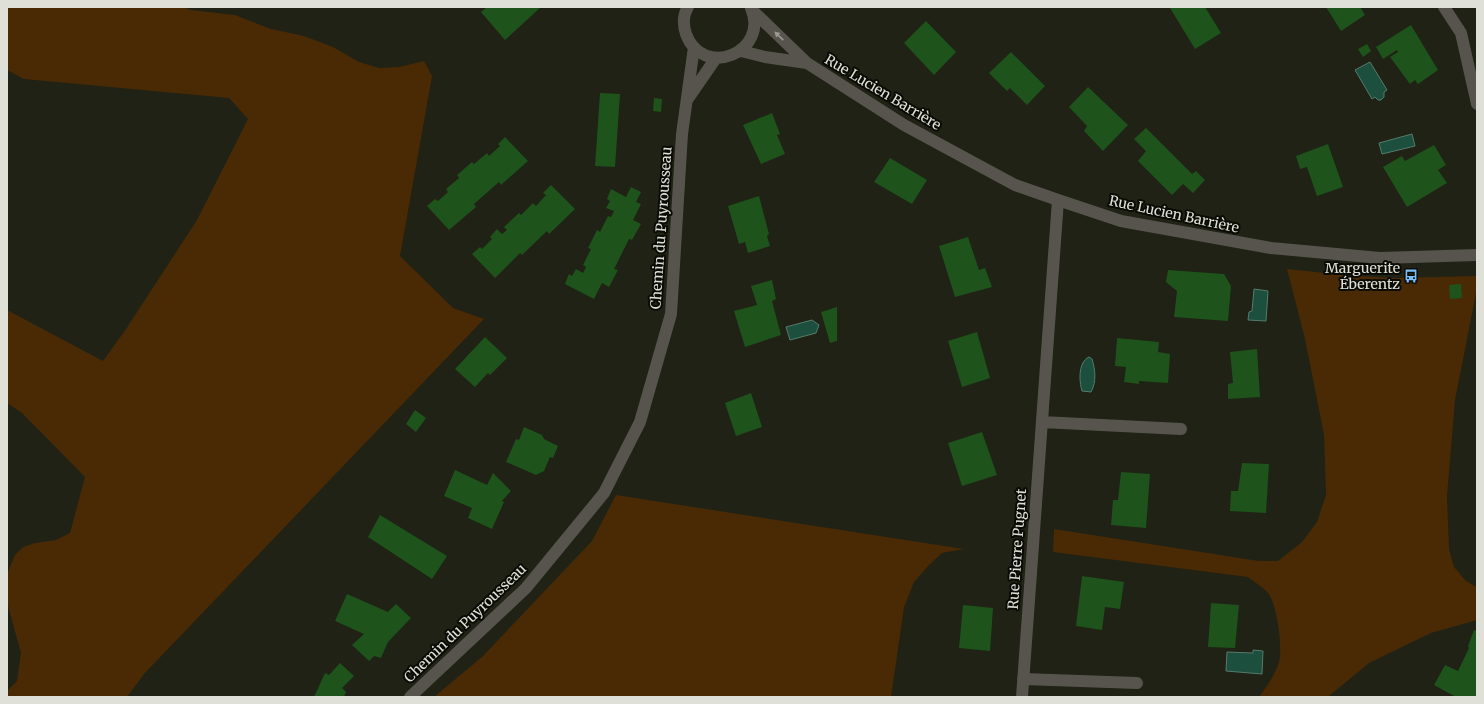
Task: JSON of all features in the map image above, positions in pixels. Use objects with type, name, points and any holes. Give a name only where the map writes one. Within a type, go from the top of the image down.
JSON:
[{"type":"street","points":[[688,7],[684,20],[688,39],[694,47],[708,56],[716,58],[724,58],[733,55],[741,51],[748,42],[753,32],[755,21],[751,8]]},
{"type":"street","points":[[1444,7],[1461,34],[1477,104]]},
{"type":"street","name":"Rue Lucien Barrière","points":[[751,8],[807,63],[918,132],[1015,185],[1058,200],[1121,221],[1271,248],[1380,258],[1477,255]]},
{"type":"street","name":"Chemin du Puyrousseau","points":[[410,697],[531,583],[604,492],[640,422],[671,314],[682,134],[694,47]]},
{"type":"street","name":"Rue Lucien Barrière","points":[[741,51],[765,57],[807,63]]},
{"type":"street","name":"Chemin du Puyrousseau","points":[[686,102],[716,58]]},
{"type":"street","name":"Rue Pierre Pugnet","points":[[1022,697],[1058,200]]},
{"type":"street","points":[[1042,422],[1181,429]]},
{"type":"street","points":[[1023,679],[1137,683]]},
{"type":"shaded area","points":[[7,7],[183,7],[191,10],[235,15],[271,29],[304,36],[333,47],[359,62],[379,68],[399,67],[424,61],[432,76],[400,256],[453,308],[484,319],[144,674],[127,697],[7,697],[7,691],[17,681],[21,653],[7,600],[7,575],[9,569],[15,555],[23,547],[35,543],[56,540],[70,533],[85,477],[22,413],[7,403],[7,310],[103,361],[126,329],[197,220],[248,119],[229,98],[24,79],[7,70]]},
{"type":"shaded area","points":[[1370,62],[1387,90],[1384,92],[1384,97],[1381,100],[1378,100],[1375,97],[1372,99],[1355,70]]},
{"type":"shaded area","points":[[1412,134],[1415,146],[1382,154],[1379,143]]},
{"type":"shaded area","points":[[1287,269],[1393,278],[1477,276],[1477,288],[1455,400],[1447,496],[1449,549],[1454,567],[1466,581],[1477,587],[1477,620],[1431,633],[1369,663],[1328,697],[1259,697],[1268,685],[1279,662],[1280,637],[1274,606],[1268,593],[1248,577],[1053,552],[1054,529],[1259,561],[1278,561],[1302,542],[1317,522],[1326,495],[1324,435],[1305,339]]},
{"type":"shaded area","points":[[1254,289],[1268,291],[1266,321],[1248,320],[1249,312],[1252,311]]},
{"type":"shaded area","points":[[812,320],[819,325],[816,333],[790,340],[786,327]]},
{"type":"shaded area","points":[[1089,357],[1092,359],[1095,375],[1091,392],[1082,391],[1080,382],[1081,367],[1085,359]]},
{"type":"shaded area","points":[[616,495],[964,549],[942,553],[914,582],[904,607],[891,697],[434,697],[483,656],[592,541]]},
{"type":"shaded area","points":[[1253,650],[1263,651],[1262,674],[1226,671],[1227,652],[1253,653]]},
{"type":"building","points":[[487,7],[541,7],[505,40],[481,12]]},
{"type":"building","points":[[1205,7],[1221,33],[1195,49],[1170,8]]},
{"type":"building","points":[[1326,7],[1360,7],[1365,15],[1341,31]]},
{"type":"building","points":[[926,21],[956,52],[934,75],[904,43]]},
{"type":"building","points":[[1411,25],[1438,70],[1418,84],[1415,80],[1410,84],[1390,57],[1398,52],[1397,50],[1383,59],[1376,47]]},
{"type":"building","points":[[1367,44],[1371,51],[1363,57],[1358,49]]},
{"type":"building","points":[[1011,52],[1045,86],[1027,105],[1010,88],[1007,91],[989,73]]},
{"type":"building","points":[[1088,87],[1128,125],[1103,151],[1084,131],[1087,126],[1069,107]]},
{"type":"building","points":[[600,93],[620,94],[615,167],[595,166]]},
{"type":"building","points":[[654,98],[662,99],[661,112],[653,111]]},
{"type":"building","points":[[772,113],[780,134],[777,135],[785,154],[761,164],[743,125]]},
{"type":"building","points":[[1146,128],[1192,174],[1196,171],[1205,180],[1193,193],[1183,184],[1172,195],[1138,161],[1146,151],[1134,139]]},
{"type":"building","points":[[505,137],[528,161],[501,185],[499,182],[474,204],[476,207],[449,230],[427,206],[435,199],[438,201],[448,192],[446,189],[459,178],[457,175],[472,162],[474,164],[487,153],[489,156],[500,146],[498,144]]},
{"type":"building","points":[[1328,144],[1343,187],[1317,196],[1307,167],[1300,169],[1296,156]]},
{"type":"building","points":[[1434,145],[1446,165],[1438,170],[1447,183],[1407,207],[1383,167],[1402,156],[1405,161]]},
{"type":"building","points":[[890,158],[927,180],[912,204],[874,182]]},
{"type":"building","points":[[551,185],[575,209],[549,234],[547,231],[522,255],[520,253],[495,278],[472,254],[480,247],[482,249],[492,239],[490,237],[497,229],[502,234],[507,230],[504,227],[519,213],[521,215],[533,203],[536,206],[546,195],[543,193]]},
{"type":"building","points":[[631,187],[641,192],[636,202],[641,204],[633,220],[641,224],[632,240],[629,239],[614,269],[618,270],[609,287],[602,283],[594,299],[565,284],[569,274],[572,276],[576,269],[583,273],[586,267],[583,265],[591,249],[588,248],[597,230],[600,232],[608,216],[611,217],[614,211],[606,208],[610,201],[607,199],[611,189],[626,197]]},
{"type":"building","points":[[759,196],[769,234],[767,236],[770,246],[748,253],[745,242],[739,244],[728,206]]},
{"type":"building","points":[[968,237],[979,270],[985,268],[992,287],[955,297],[939,246]]},
{"type":"building","points":[[1168,270],[1224,274],[1231,286],[1228,321],[1174,317],[1177,291],[1166,282]]},
{"type":"building","points":[[772,280],[776,299],[772,301],[781,335],[745,347],[734,311],[757,305],[751,286]]},
{"type":"building","points":[[1461,284],[1462,298],[1450,299],[1449,285]]},
{"type":"building","points":[[837,307],[837,341],[830,343],[821,312]]},
{"type":"building","points":[[977,332],[990,378],[962,387],[948,341]]},
{"type":"building","points":[[485,337],[507,358],[490,375],[488,373],[475,387],[455,369]]},
{"type":"building","points":[[1117,338],[1159,342],[1158,352],[1170,354],[1168,383],[1139,381],[1139,384],[1124,382],[1126,367],[1115,366]]},
{"type":"building","points":[[1257,349],[1260,397],[1228,399],[1228,384],[1233,383],[1230,352]]},
{"type":"building","points":[[751,393],[762,427],[736,436],[725,403]]},
{"type":"building","points":[[415,410],[426,418],[416,432],[406,424]]},
{"type":"building","points":[[524,427],[542,435],[544,439],[558,446],[553,458],[550,457],[544,471],[536,475],[506,462],[516,439],[519,440]]},
{"type":"building","points":[[982,432],[997,475],[962,486],[948,443]]},
{"type":"building","points":[[1242,463],[1269,464],[1266,513],[1230,511],[1231,491],[1238,491]]},
{"type":"building","points":[[455,470],[487,485],[493,473],[511,491],[502,501],[504,502],[492,529],[468,518],[472,508],[444,496]]},
{"type":"building","points":[[1121,472],[1150,474],[1146,528],[1111,525],[1113,500],[1118,500]]},
{"type":"building","points":[[380,515],[447,556],[432,579],[368,537]]},
{"type":"building","points":[[1082,576],[1124,582],[1120,609],[1105,607],[1102,630],[1076,626]]},
{"type":"building","points":[[347,594],[388,612],[396,604],[411,618],[388,642],[381,658],[374,656],[369,661],[352,645],[364,634],[335,621]]},
{"type":"building","points":[[1211,603],[1239,605],[1235,648],[1208,647]]},
{"type":"building","points":[[963,605],[993,608],[990,651],[959,648]]},
{"type":"building","points":[[1474,630],[1477,631],[1477,695],[1476,697],[1456,697],[1434,685],[1445,665],[1458,671],[1469,648],[1468,646]]},
{"type":"building","points":[[340,663],[354,676],[342,688],[346,692],[344,697],[314,697],[325,673],[329,675]]},
{"type":"place","name":"Marguerite Éberentz","points":[[1411,276]]}]
